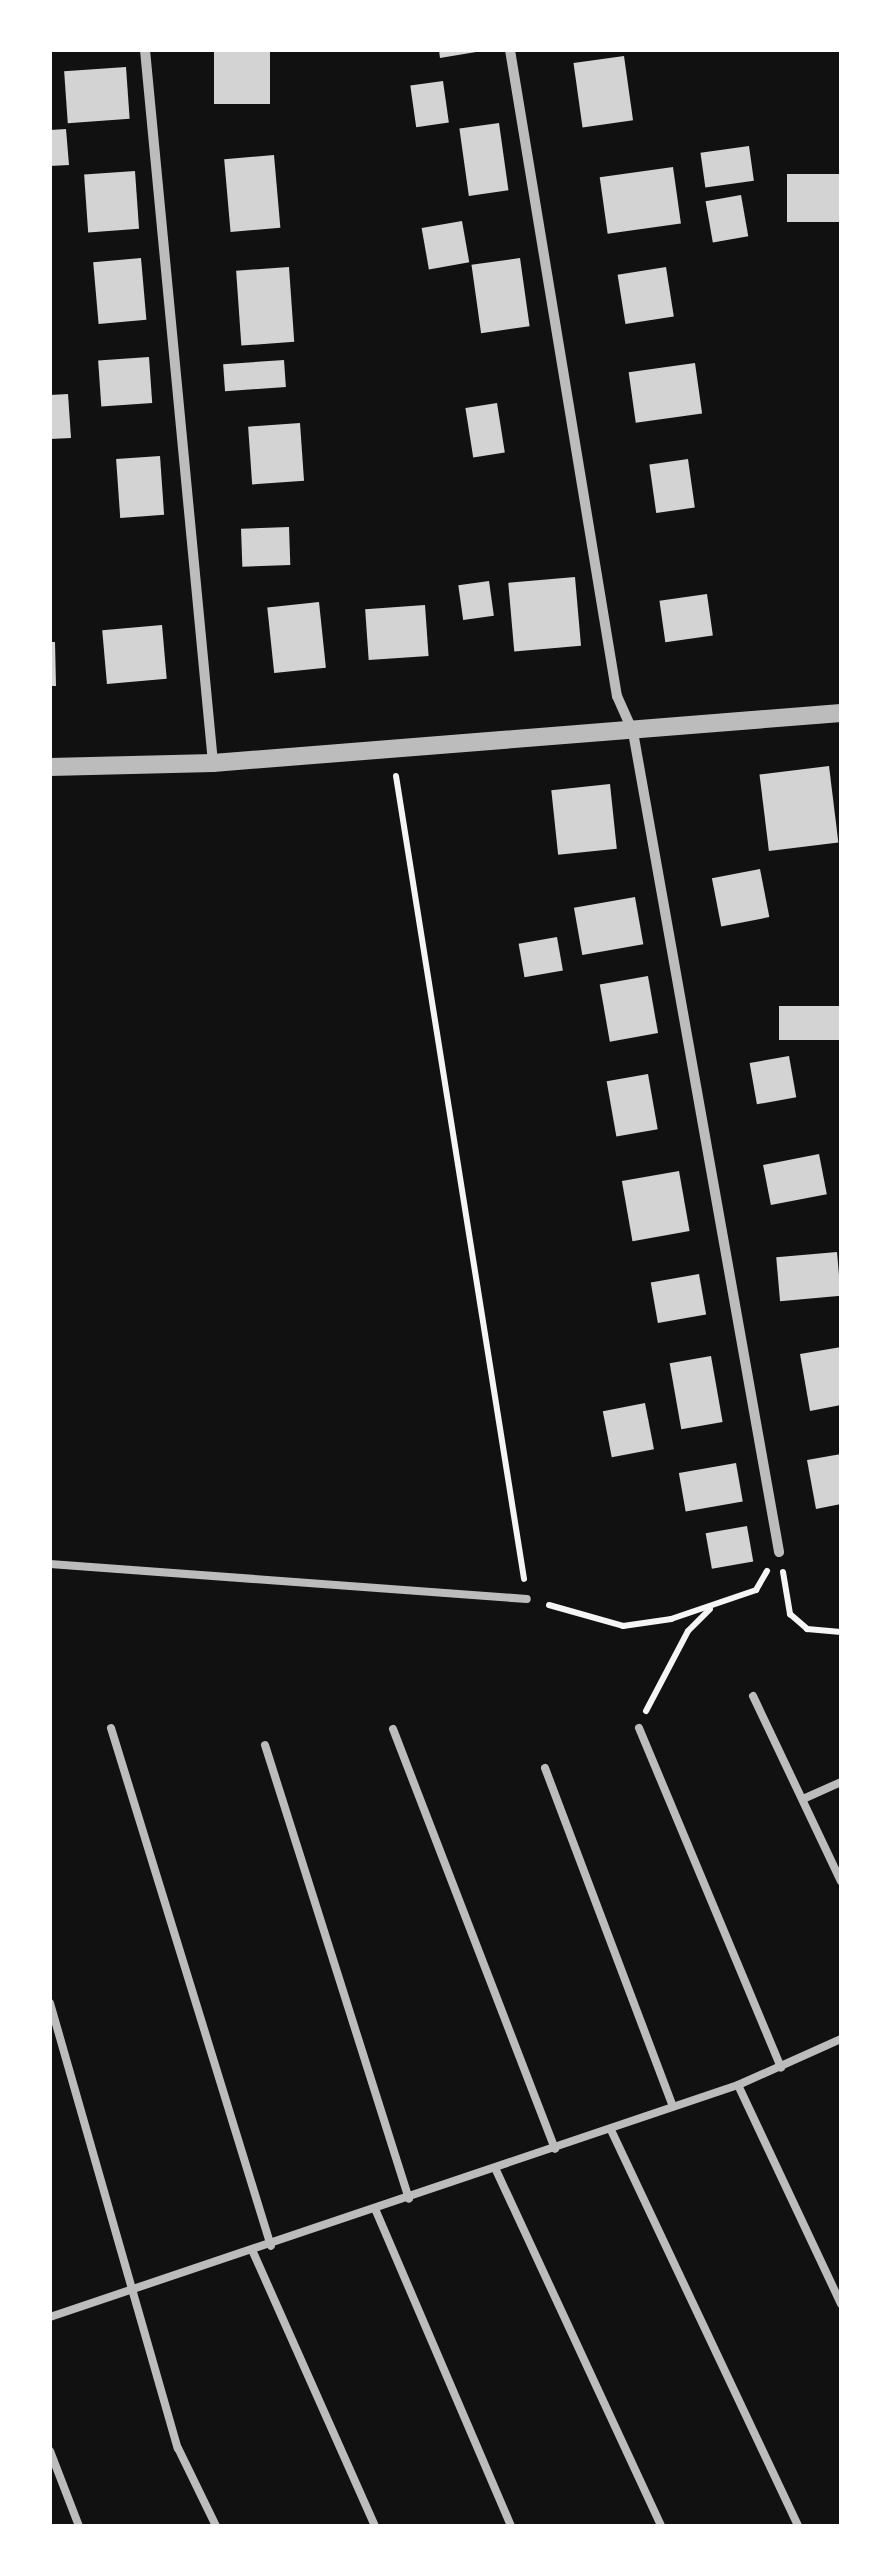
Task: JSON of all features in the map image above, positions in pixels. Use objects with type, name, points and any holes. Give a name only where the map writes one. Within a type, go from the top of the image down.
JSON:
[{"type":"street","points":[[145,50],[213,763]]},
{"type":"street","points":[[510,50],[617,696],[633,732],[779,1552]]},
{"type":"street","points":[[50,767],[213,763],[633,732],[841,712]]},
{"type":"lane","points":[[50,1564],[527,1598]]},
{"type":"lane","points":[[753,1696],[841,1881]]},
{"type":"lane","points":[[110,1728],[271,2246]]},
{"type":"lane","points":[[639,1728],[781,2067]]},
{"type":"lane","points":[[393,1730],[555,2149]]},
{"type":"lane","points":[[265,1745],[410,2199]]},
{"type":"lane","points":[[545,1768],[673,2106]]},
{"type":"lane","points":[[804,1799],[841,1782]]},
{"type":"lane","points":[[50,2004],[138,2289],[178,2448],[216,2526]]},
{"type":"lane","points":[[50,2317],[611,2130],[738,2085],[841,2039]]},
{"type":"lane","points":[[738,2085],[841,2304]]},
{"type":"lane","points":[[611,2130],[798,2526]]},
{"type":"lane","points":[[496,2170],[662,2526]]},
{"type":"lane","points":[[376,2211],[511,2526]]},
{"type":"lane","points":[[253,2252],[375,2526]]},
{"type":"lane","points":[[50,2450],[79,2526]]},
{"type":"path","points":[[393,750],[527,1598],[623,1626],[711,1608],[756,1590],[779,1552]]},
{"type":"path","points":[[779,1552],[790,1614],[807,1629],[841,1632]]},
{"type":"path","points":[[639,1728],[688,1631],[711,1608]]},
{"type":"building","points":[[214,50],[270,50],[270,104],[214,104]]},
{"type":"building","points":[[439,50],[476,50],[476,52],[440,58]]},
{"type":"building","points":[[624,56],[633,120],[583,127],[573,63]]},
{"type":"building","points":[[126,67],[130,119],[68,123],[64,71]]},
{"type":"building","points":[[443,81],[449,123],[416,127],[410,86]]},
{"type":"building","points":[[499,123],[508,190],[469,196],[459,129]]},
{"type":"building","points":[[66,129],[69,165],[50,166],[50,130]]},
{"type":"building","points":[[749,146],[754,181],[705,187],[700,153]]},
{"type":"building","points":[[274,155],[280,228],[231,232],[224,159]]},
{"type":"building","points":[[673,167],[681,223],[608,234],[600,177]]},
{"type":"building","points":[[135,171],[139,229],[88,232],[84,175]]},
{"type":"building","points":[[787,174],[841,174],[841,222],[787,222]]},
{"type":"building","points":[[741,195],[748,236],[713,243],[706,201]]},
{"type":"building","points":[[462,221],[469,262],[429,269],[422,228]]},
{"type":"building","points":[[141,258],[146,320],[99,324],[93,262]]},
{"type":"building","points":[[520,258],[530,326],[481,333],[471,265]]},
{"type":"building","points":[[289,267],[294,342],[241,346],[236,271]]},
{"type":"building","points":[[666,267],[674,316],[625,324],[618,275]]},
{"type":"building","points":[[149,357],[152,403],[101,406],[98,361]]},
{"type":"building","points":[[284,360],[286,387],[225,391],[223,364]]},
{"type":"building","points":[[695,363],[702,414],[636,423],[629,372]]},
{"type":"building","points":[[68,394],[71,438],[50,439],[50,395]]},
{"type":"building","points":[[497,403],[505,452],[473,457],[465,408]]},
{"type":"building","points":[[300,423],[304,481],[252,484],[248,427]]},
{"type":"building","points":[[160,456],[164,515],[120,518],[116,459]]},
{"type":"building","points":[[688,459],[695,508],[656,513],[649,464]]},
{"type":"building","points":[[289,527],[290,565],[242,567],[241,529]]},
{"type":"building","points":[[575,577],[581,646],[514,652],[508,583]]},
{"type":"building","points":[[489,581],[494,616],[463,620],[458,585]]},
{"type":"building","points":[[707,594],[713,636],[665,642],[659,601]]},
{"type":"building","points":[[319,602],[326,668],[274,673],[267,607]]},
{"type":"building","points":[[425,605],[429,656],[369,660],[365,609]]},
{"type":"building","points":[[162,625],[167,679],[107,684],[102,630]]},
{"type":"building","points":[[50,642],[55,642],[56,686],[50,686]]},
{"type":"building","points":[[829,766],[838,842],[769,851],[760,775]]},
{"type":"building","points":[[610,784],[617,849],[558,855],[551,790]]},
{"type":"building","points":[[760,869],[769,917],[721,926],[712,878]]},
{"type":"building","points":[[635,897],[643,944],[582,955],[574,908]]},
{"type":"building","points":[[557,937],[563,970],[524,977],[519,944]]},
{"type":"building","points":[[648,976],[658,1033],[610,1042],[600,985]]},
{"type":"building","points":[[779,1006],[841,1006],[841,1040],[779,1040]]},
{"type":"building","points":[[789,1056],[796,1097],[757,1104],[750,1063]]},
{"type":"building","points":[[648,1074],[658,1129],[616,1136],[607,1081]]},
{"type":"building","points":[[819,1154],[827,1194],[771,1205],[763,1165]]},
{"type":"building","points":[[679,1171],[690,1231],[632,1241],[622,1181]]},
{"type":"building","points":[[837,1252],[841,1296],[780,1301],[776,1257]]},
{"type":"building","points":[[699,1274],[706,1314],[658,1323],[651,1283]]},
{"type":"building","points":[[841,1347],[841,1405],[810,1411],[800,1354]]},
{"type":"building","points":[[711,1356],[723,1422],[681,1429],[670,1363]]},
{"type":"building","points":[[645,1403],[654,1449],[612,1457],[603,1411]]},
{"type":"building","points":[[841,1454],[841,1504],[816,1509],[807,1460]]},
{"type":"building","points":[[736,1463],[743,1501],[686,1511],[679,1473]]},
{"type":"building","points":[[747,1526],[753,1561],[712,1569],[706,1533]]}]
